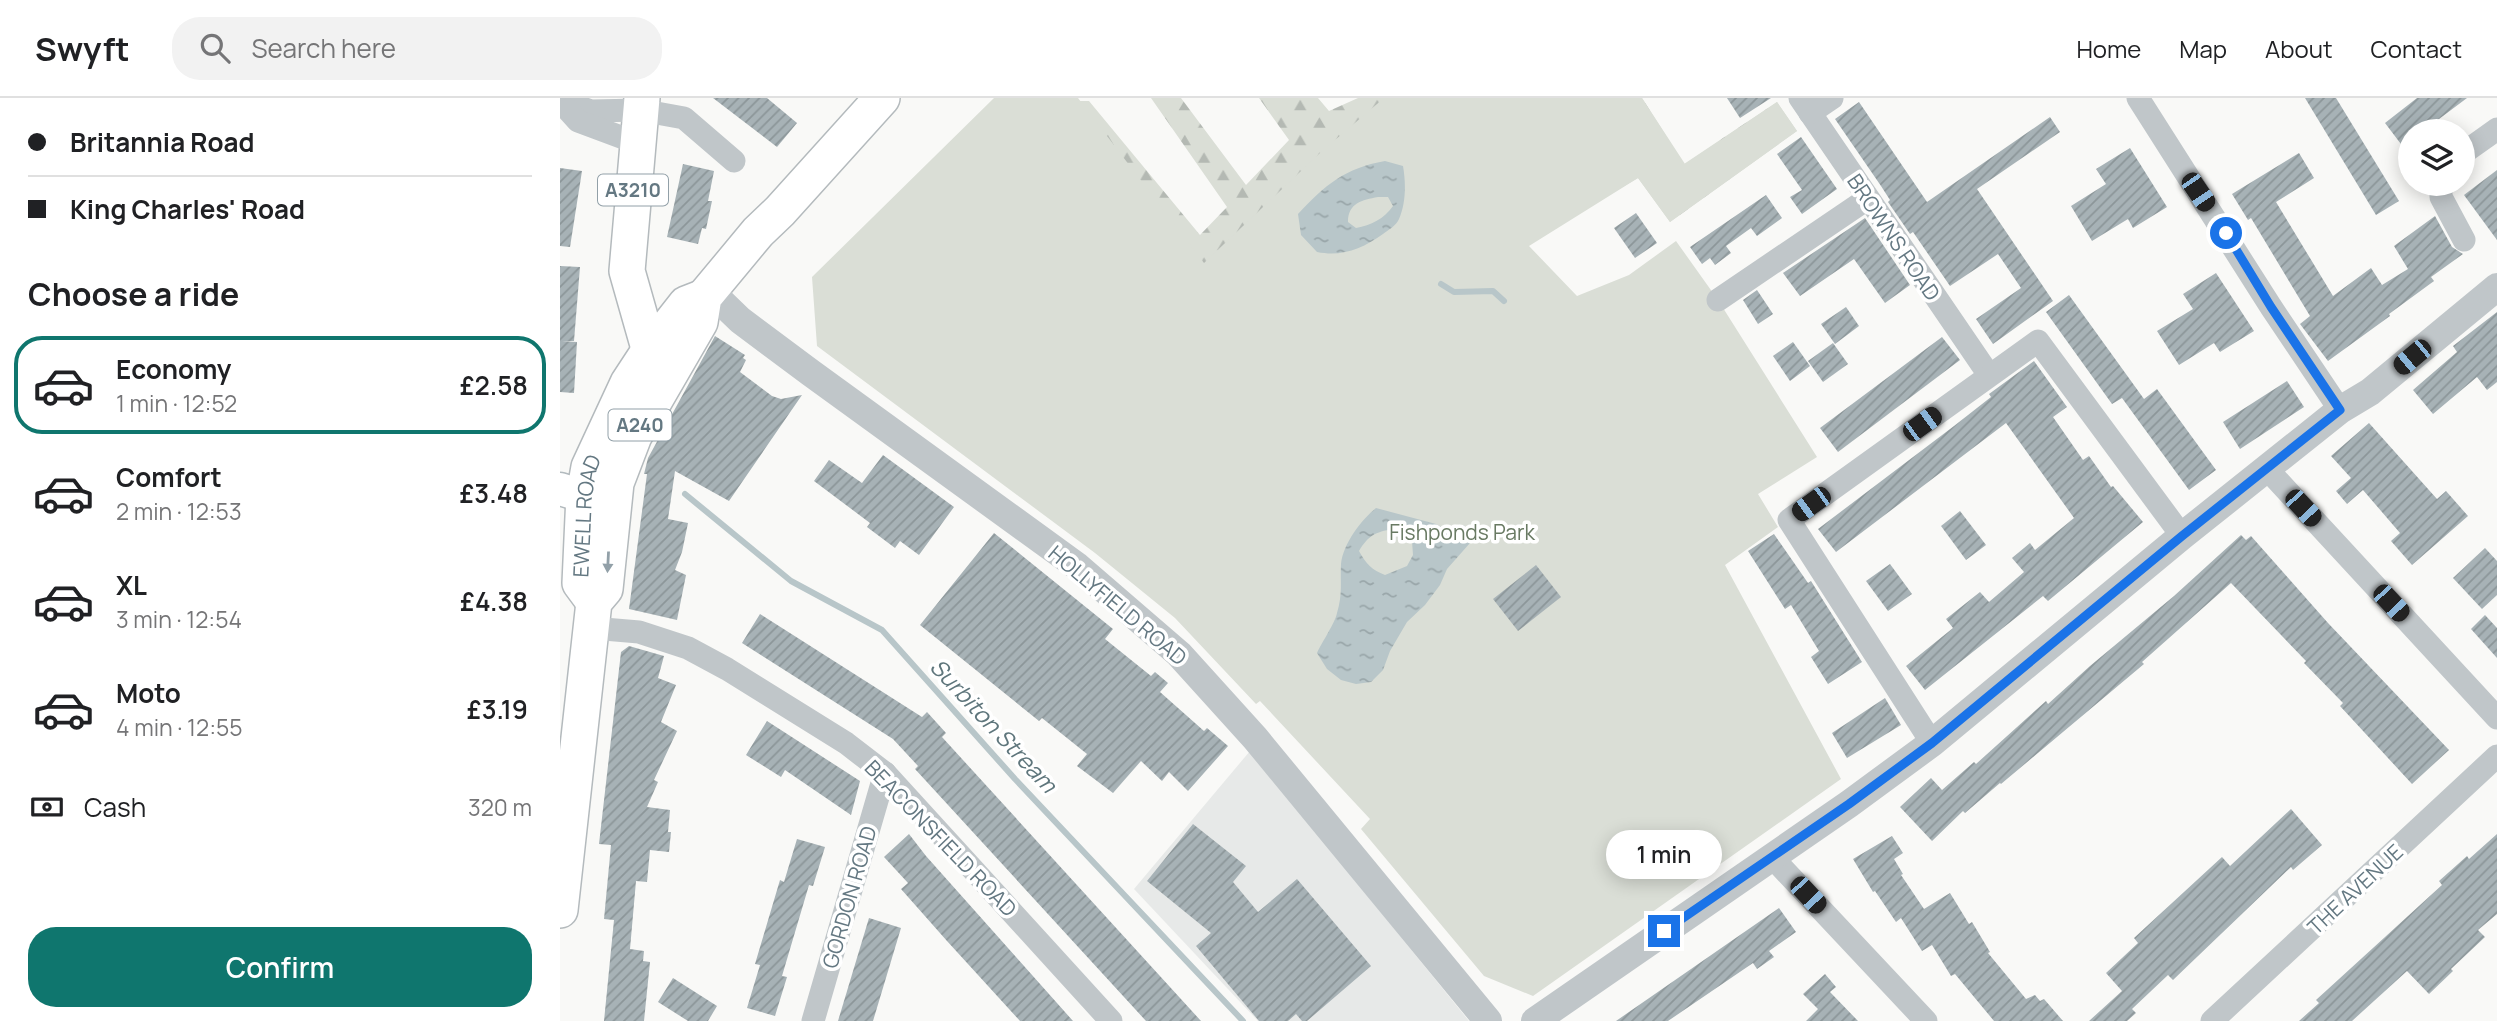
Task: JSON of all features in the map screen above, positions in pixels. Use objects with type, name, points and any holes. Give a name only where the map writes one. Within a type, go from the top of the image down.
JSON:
[{"type":"main road","name":"EWELL ROAD","points":[[593,615],[580,583],[585,507],[616,483],[634,436],[650,367],[700,322],[706,294],[758,232],[882,98]]},
{"type":"main road","name":"A3210","points":[[640,117],[627,271],[650,367]]},
{"type":"main road","points":[[560,910],[566,804],[593,615]]},
{"type":"street","points":[[1805,106],[1832,98]]},
{"type":"street","points":[[2138,98],[2340,410]]},
{"type":"street","points":[[560,101],[591,111],[640,117]]},
{"type":"street","points":[[560,101],[578,121],[640,117],[684,118],[734,161]]},
{"type":"street","name":"BROWNS ROAD","points":[[1805,106],[1989,375]]},
{"type":"street","points":[[2475,145],[2497,130]]},
{"type":"street","points":[[2441,196],[2464,240]]},
{"type":"street","points":[[1718,300],[1867,199]]},
{"type":"street","points":[[1535,1021],[1849,804],[1932,743],[2182,536],[2340,410],[2370,392],[2497,287]]},
{"type":"street","name":"HOLLYFIELD ROAD","points":[[706,294],[1077,566],[1179,654],[1255,738],[1488,1021]]},
{"type":"street","points":[[1932,743],[1788,520],[2038,341],[2182,536]]},
{"type":"street","points":[[2267,469],[2497,718]]},
{"type":"street","name":"BEACONSFIELD ROAD","points":[[593,615],[688,648],[727,669],[846,743],[885,773],[1111,1021]]},
{"type":"street","name":"THE AVENUE","points":[[2212,1021],[2497,756]]},
{"type":"street","name":"GORDON ROAD","points":[[813,1021],[885,773]]},
{"type":"street","points":[[1771,856],[1926,1021]]},
{"type":"shaded area","points":[[1250,751],[1469,1021],[1258,1021],[1134,889]]},
{"type":"green space","name":"Fishponds Park","points":[[994,98],[1078,98],[1204,263],[1321,152],[1384,98],[1642,98],[1685,164],[1777,102],[1797,131],[1670,222],[1638,178],[1529,246],[1577,296],[1629,275],[1676,241],[1718,300],[1817,457],[1758,494],[1778,527],[1725,565],[1841,779],[1533,996],[1484,976],[1361,829],[1370,819],[1260,701],[1256,704],[1175,618],[1095,553],[817,346],[812,277]]},
{"type":"green space","points":[[1151,98],[1181,98],[1246,185],[1289,140],[1259,98],[1318,98],[1329,111],[1358,98],[1642,98],[1684,164],[1777,102],[1797,131],[1670,222],[1638,178],[1614,192],[1224,326],[1066,101],[1089,101],[1200,235],[1227,207]]},
{"type":"water","points":[[1385,161],[1403,166],[1404,200],[1398,221],[1383,234],[1359,248],[1335,253],[1317,252],[1301,235],[1298,214],[1317,194],[1337,179],[1371,164]],"holes":[[[1388,197],[1393,206],[1377,221],[1356,228],[1348,222],[1350,211],[1361,201]]]},
{"type":"water","points":[[1376,508],[1436,524],[1445,529],[1464,525],[1470,543],[1447,569],[1440,585],[1425,605],[1407,622],[1390,651],[1383,670],[1371,682],[1356,684],[1341,680],[1327,669],[1317,653],[1337,613],[1345,548]],"holes":[[[1393,529],[1412,541],[1413,555],[1407,566],[1385,575],[1370,566],[1359,551],[1373,536]]]},
{"type":"building","points":[[713,98],[767,98],[797,123],[777,147]]},
{"type":"building","points":[[1727,98],[1771,98],[1740,118]]},
{"type":"building","points":[[2305,98],[2336,98],[2399,201],[2376,215]]},
{"type":"building","points":[[2417,98],[2467,98],[2439,119],[2398,119],[2398,140],[2385,123]]},
{"type":"building","points":[[1859,102],[1927,202],[2050,117],[2060,132],[1977,189],[2053,301],[1993,344],[1976,319],[2021,288],[1998,254],[1950,286],[1913,232],[1910,234],[1835,119]]},
{"type":"building","points":[[1801,137],[1837,189],[1802,214],[1790,197],[1802,190],[1777,154]]},
{"type":"building","points":[[2130,148],[2167,207],[2133,228],[2128,219],[2092,241],[2071,206],[2106,184],[2096,169]]},
{"type":"building","points":[[2299,153],[2314,178],[2276,202],[2333,296],[2371,268],[2382,285],[2408,269],[2394,246],[2435,216],[2452,247],[2463,254],[2431,277],[2434,281],[2389,314],[2390,316],[2328,361],[2300,324],[2310,316],[2251,218],[2248,220],[2232,194]]},
{"type":"building","points":[[683,164],[714,171],[708,201],[712,201],[706,229],[702,228],[698,244],[667,237]]},
{"type":"building","points":[[560,168],[582,171],[570,247],[560,246]]},
{"type":"building","points":[[2497,170],[2497,240],[2465,196],[2475,196],[2475,187]]},
{"type":"building","points":[[1766,195],[1782,218],[1757,236],[1751,228],[1726,246],[1731,253],[1715,265],[1710,258],[1702,264],[1690,247]]},
{"type":"building","points":[[1636,213],[1657,243],[1635,258],[1614,228]]},
{"type":"building","points":[[1865,218],[1910,285],[1885,303],[1854,259],[1800,296],[1783,273]]},
{"type":"building","points":[[560,266],[580,267],[574,341],[562,341],[577,342],[574,393],[560,392]]},
{"type":"building","points":[[2216,273],[2254,331],[2220,352],[2214,343],[2179,365],[2157,331],[2193,309],[2183,294]]},
{"type":"building","points":[[1757,290],[1773,314],[1758,324],[1743,300]]},
{"type":"building","points":[[2069,295],[2144,399],[2157,389],[2216,470],[2189,490],[2122,398],[2112,404],[2046,312]]},
{"type":"building","points":[[1846,307],[1859,326],[1835,344],[1821,324]]},
{"type":"building","points":[[2497,312],[2497,382],[2487,390],[2477,377],[2433,414],[2413,390],[2457,352],[2453,346]]},
{"type":"building","points":[[715,336],[745,355],[743,358],[746,360],[740,372],[772,396],[781,399],[802,395],[729,501],[675,471],[668,519],[688,523],[675,570],[686,575],[677,620],[629,609],[647,474],[644,474],[648,458]]},
{"type":"building","points":[[1942,337],[1960,360],[1838,452],[1820,428]]},
{"type":"building","points":[[1793,342],[1810,366],[1790,381],[1773,356]]},
{"type":"building","points":[[1833,343],[1848,364],[1823,382],[1808,361]]},
{"type":"building","points":[[2034,361],[2067,407],[2053,417],[2083,460],[2089,456],[2111,487],[2113,486],[2143,522],[2048,601],[2043,596],[1925,690],[1906,666],[1953,628],[1946,619],[1980,592],[1989,602],[2024,572],[2012,558],[2030,543],[2035,550],[2074,518],[2006,423],[1836,552],[1818,529],[1954,426],[1991,397],[1989,394]]},
{"type":"building","points":[[2287,381],[2304,407],[2240,449],[2223,422]]},
{"type":"building","points":[[2369,423],[2437,499],[2446,491],[2468,516],[2412,565],[2391,541],[2400,533],[2363,490],[2347,504],[2336,491],[2351,478],[2331,456]]},
{"type":"building","points":[[883,455],[954,507],[919,555],[900,541],[895,548],[867,527],[870,523],[814,481],[829,460],[862,483]]},
{"type":"building","points":[[1960,511],[1986,545],[1966,560],[1941,526]]},
{"type":"building","points":[[994,533],[1113,629],[1105,639],[1151,676],[1155,672],[1168,683],[1160,692],[1204,731],[1207,728],[1228,746],[1188,791],[1169,772],[1162,781],[1141,761],[1113,793],[1077,766],[1087,754],[1042,718],[1039,721],[920,625]]},
{"type":"building","points":[[1774,534],[1808,583],[1811,581],[1862,662],[1828,684],[1811,657],[1819,651],[1791,605],[1785,609],[1748,551]]},
{"type":"building","points":[[2241,535],[2246,540],[2251,536],[2328,623],[2449,750],[2412,784],[2340,706],[2343,703],[2304,663],[2306,661],[2231,583],[2142,662],[2144,664],[2001,784],[1965,813],[1963,811],[1932,841],[1900,807],[1931,778],[1942,790],[1974,762],[1976,764],[2046,701],[2048,704],[2174,596]]},
{"type":"building","points":[[2485,548],[2497,561],[2497,595],[2482,609],[2453,578]]},
{"type":"building","points":[[1890,564],[1912,594],[1888,611],[1866,581]]},
{"type":"building","points":[[1536,565],[1561,597],[1518,631],[1493,599]]},
{"type":"building","points":[[760,614],[922,717],[927,712],[946,733],[942,737],[1201,1021],[1146,1021],[915,769],[918,766],[893,739],[742,643]]},
{"type":"building","points":[[2485,615],[2497,628],[2497,658],[2471,629]]},
{"type":"building","points":[[629,646],[664,656],[658,678],[676,685],[661,722],[677,731],[654,780],[658,782],[647,807],[670,810],[668,832],[671,832],[669,852],[650,850],[647,882],[636,881],[630,949],[644,951],[643,961],[650,962],[644,1021],[604,1021],[614,920],[604,919],[611,845],[599,844],[621,652]]},
{"type":"building","points":[[1885,698],[1901,725],[1847,758],[1832,733]]},
{"type":"building","points":[[767,721],[860,781],[851,815],[785,770],[781,777],[746,755]]},
{"type":"building","points":[[2291,809],[2322,845],[2293,870],[2291,867],[2173,980],[2168,975],[2132,1009],[2136,1013],[2127,1021],[2089,1021],[2122,991],[2106,973],[2138,943],[2134,938],[2222,857],[2230,866]]},
{"type":"building","points":[[1193,824],[1246,866],[1233,882],[1258,912],[1297,879],[1371,966],[1307,1021],[1302,1021],[1296,1014],[1288,1021],[1259,1021],[1196,946],[1211,933],[1147,881]]},
{"type":"building","points":[[909,834],[1073,1021],[1020,1021],[901,889],[908,883],[884,857]]},
{"type":"building","points":[[2497,834],[2497,914],[2478,930],[2485,937],[2429,994],[2407,971],[2352,1021],[2299,1021],[2319,1003],[2316,1000],[2442,885],[2439,881]]},
{"type":"building","points":[[1892,836],[1903,853],[1894,859],[1903,874],[1901,875],[1924,909],[1950,893],[1969,924],[1972,922],[1990,952],[1988,953],[2026,999],[2035,995],[2040,1001],[2044,999],[2063,1021],[1994,1021],[1955,974],[1951,976],[1932,945],[1922,951],[1901,918],[1896,922],[1875,891],[1873,892],[1853,859]]},
{"type":"building","points":[[797,839],[825,847],[813,886],[809,885],[782,976],[787,977],[775,1016],[747,1008],[760,965],[755,964],[780,880],[784,882]]},
{"type":"building","points":[[1779,908],[1796,932],[1769,951],[1774,957],[1757,969],[1753,963],[1668,1021],[1616,1021]]},
{"type":"building","points":[[869,918],[901,928],[873,1021],[838,1021]]},
{"type":"building","points":[[1825,974],[1836,987],[1830,992],[1858,1021],[1806,1021],[1818,1009],[1803,994]]},
{"type":"building","points":[[673,978],[717,1006],[708,1021],[688,1021],[658,1002]]},
{"type":"waterway","points":[[1441,284],[1454,292],[1493,291],[1504,301]]},
{"type":"waterway","name":"Surbiton Stream","points":[[685,494],[791,581],[882,630],[1015,779],[1243,1021]]},
{"type":"route","points":[[1664,931],[1849,804],[1932,743],[2182,536],[2340,410],[2271,307],[2226,233]]}]
